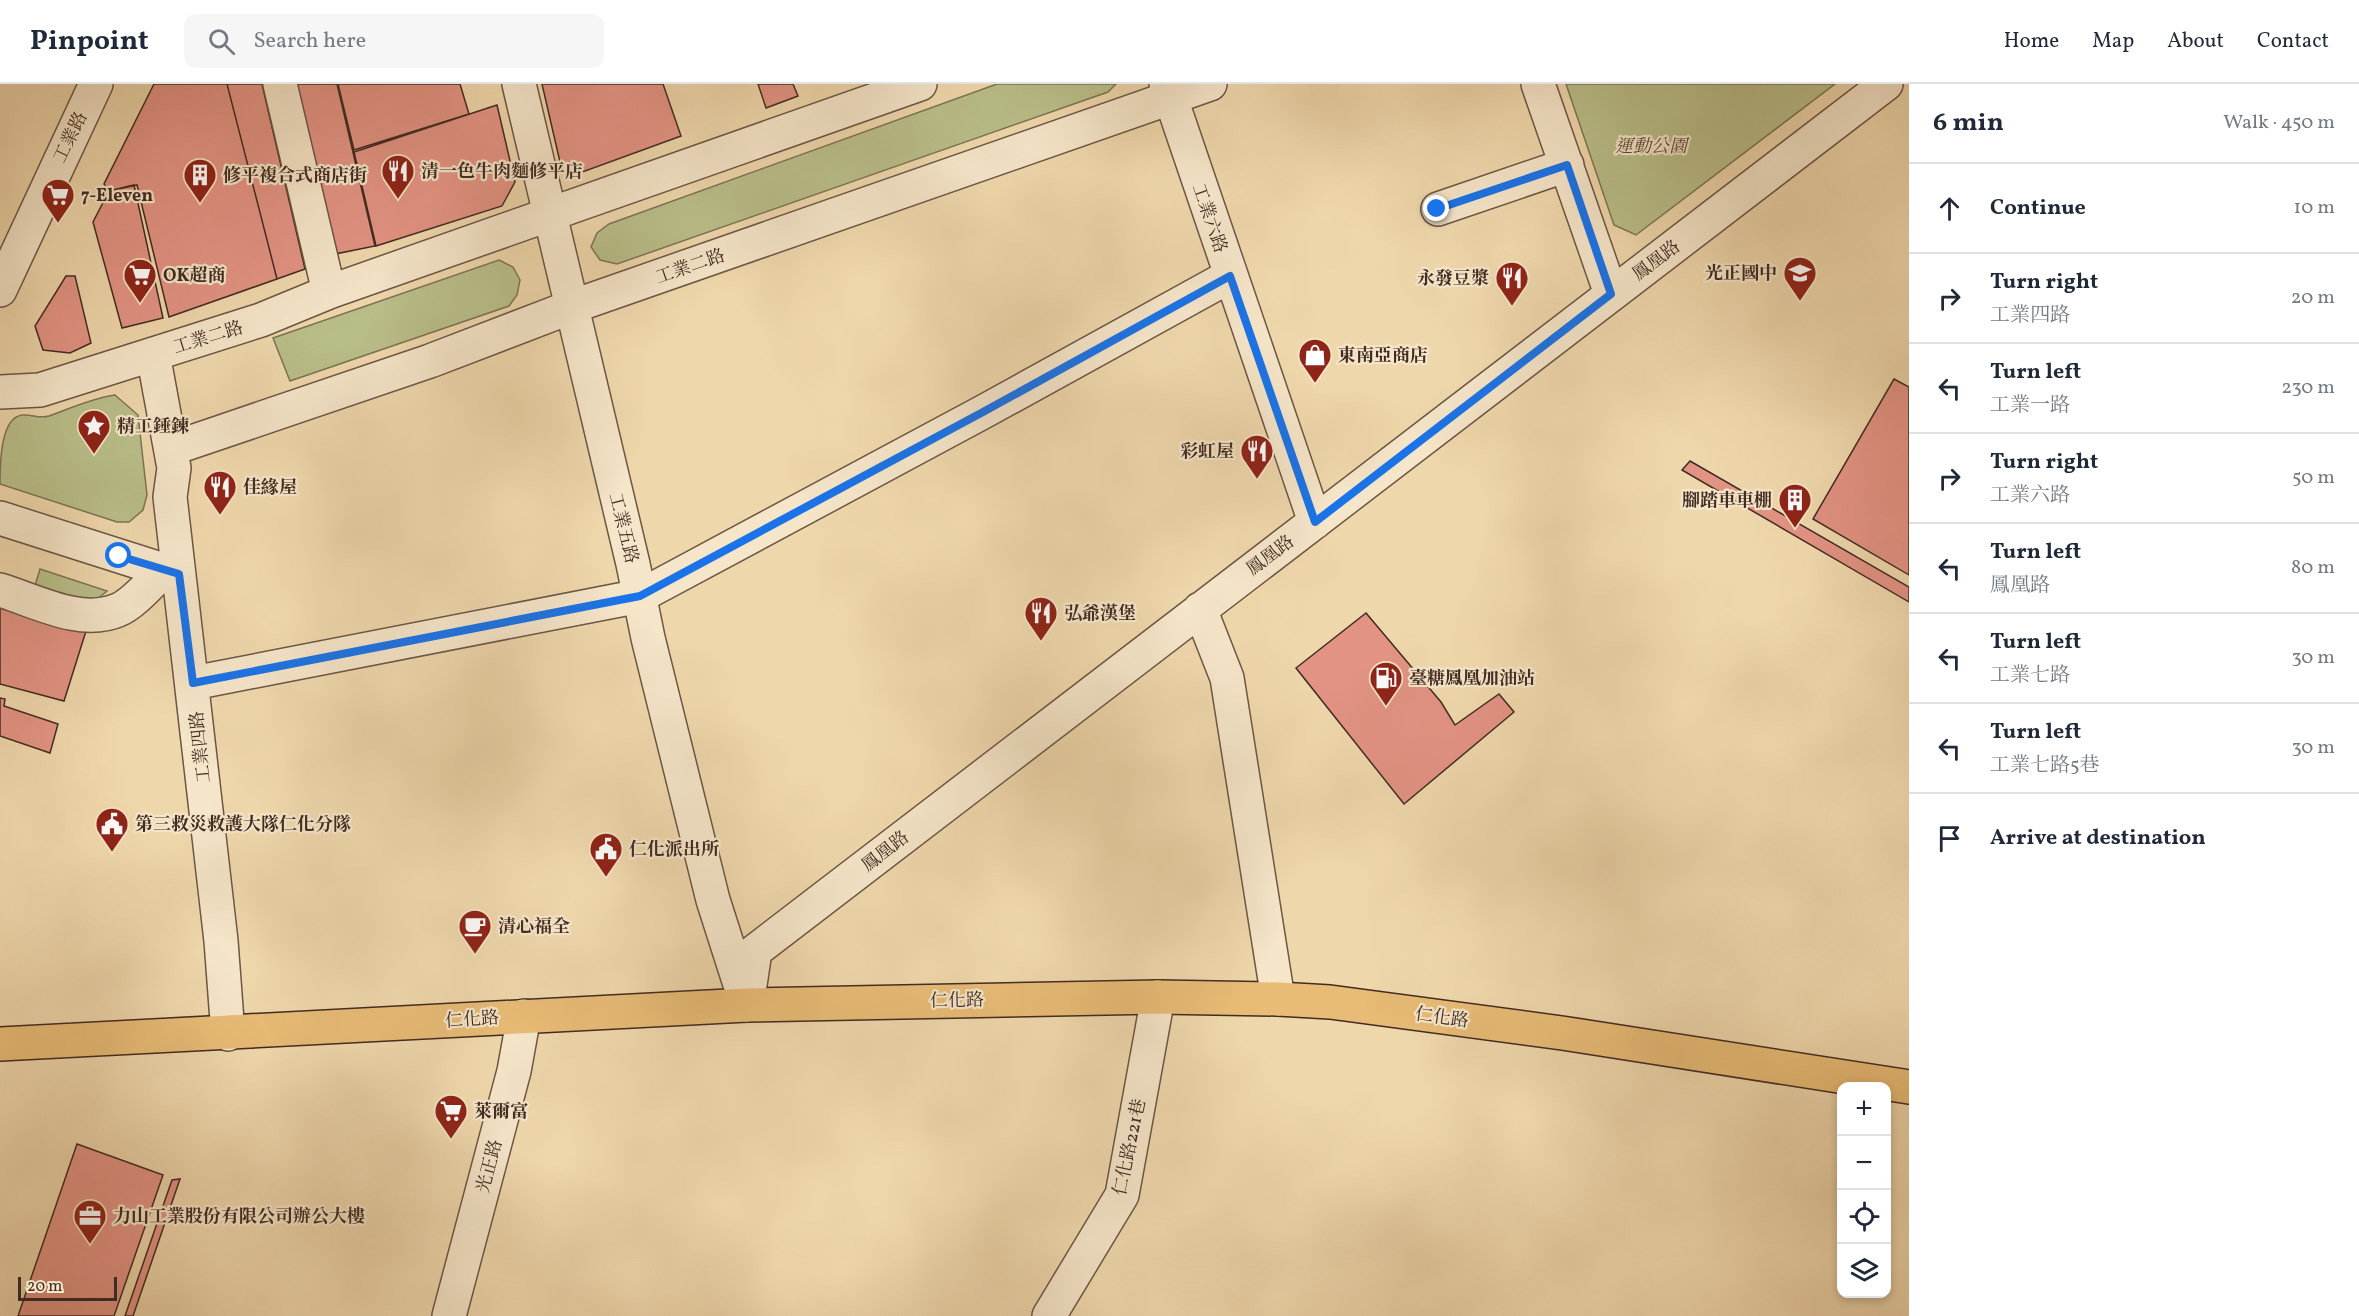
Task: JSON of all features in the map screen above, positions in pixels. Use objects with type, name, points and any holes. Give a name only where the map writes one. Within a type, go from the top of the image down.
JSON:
[{"type":"main road","name":"仁化路","points":[[0,1044],[228,1034],[747,1005],[1158,997],[1278,999],[1330,1002],[1562,1033],[1909,1087]]},
{"type":"street","name":"工業路","points":[[0,290],[96,84]]},
{"type":"street","points":[[280,84],[329,292]]},
{"type":"street","name":"工業五路","points":[[519,84],[713,900],[747,1005]]},
{"type":"street","name":"工業二路","points":[[0,392],[40,390],[261,320],[329,292],[920,84]]},
{"type":"street","name":"工業二路","points":[[171,449],[430,361],[572,307],[1168,91],[1210,84]]},
{"type":"street","points":[[1538,84],[1611,294]]},
{"type":"street","name":"鳳凰路","points":[[747,1005],[755,951],[1886,84]]},
{"type":"street","name":"工業六路","points":[[1168,91],[1315,522]]},
{"type":"street","points":[[1437,209],[1567,165]]},
{"type":"street","points":[[193,683],[640,596],[973,418],[1230,276]]},
{"type":"street","name":"工業四路","points":[[153,354],[174,468],[170,497],[172,572],[193,683],[221,941],[228,1034]]},
{"type":"street","points":[[0,518],[172,572]]},
{"type":"street","points":[[0,590],[76,614],[98,615],[120,610],[172,572]]},
{"type":"street","points":[[1200,609],[1227,678],[1278,999]]},
{"type":"street","name":"仁化路221巷","points":[[1049,1316],[1122,1195],[1158,997]]},
{"type":"street","name":"光正路","points":[[449,1316],[514,1071],[524,1016]]},
{"type":"green space","points":[[997,84],[1116,84],[1108,92],[617,264],[600,260],[591,247],[597,233],[609,224]]},
{"type":"green space","name":"運動公園","points":[[1566,84],[1835,84],[1636,235],[1614,225]]},
{"type":"green space","points":[[499,260],[513,267],[520,280],[517,295],[509,306],[290,381],[273,338]]},
{"type":"green space","points":[[115,395],[138,415],[147,495],[143,510],[129,522],[117,522],[0,484],[5,433],[15,418],[22,415],[49,416],[90,401]]},
{"type":"green space","points":[[40,569],[107,591],[95,601],[34,589]]},
{"type":"building","name":"修平複合式商店街","points":[[154,84],[227,84],[277,279],[169,317],[137,185],[109,191],[104,184]]},
{"type":"building","points":[[227,84],[262,84],[305,269],[277,279]]},
{"type":"building","points":[[292,84],[337,84],[375,246],[335,254]]},
{"type":"building","points":[[338,84],[460,84],[469,114],[354,150]]},
{"type":"building","points":[[542,84],[663,84],[681,136],[577,174],[560,162]]},
{"type":"building","points":[[758,84],[793,84],[798,96],[766,108]]},
{"type":"building","points":[[497,105],[515,182],[502,206],[376,246],[354,152]]},
{"type":"building","points":[[134,185],[163,318],[122,328],[93,222],[109,191]]},
{"type":"building","points":[[66,276],[75,276],[91,343],[70,353],[43,350],[35,326]]},
{"type":"building","points":[[1894,379],[1909,387],[1909,575],[1813,519]]},
{"type":"building","name":"腳踏車車棚","points":[[1690,461],[1909,587],[1909,602],[1682,470]]},
{"type":"building","points":[[0,604],[86,631],[64,701],[0,684]]},
{"type":"building","name":"臺糖鳳凰加油站","points":[[1366,613],[1441,702],[1455,725],[1499,694],[1514,712],[1404,804],[1296,668]]},
{"type":"building","points":[[0,698],[5,699],[4,706],[58,724],[50,753],[0,736]]},
{"type":"building","name":"力山工業股份有限公司辦公大樓","points":[[77,1144],[163,1175],[114,1316],[18,1316]]},
{"type":"building","points":[[180,1179],[133,1316],[125,1316],[172,1180]]},
{"type":"place","name":"清一色牛肉麵修平店","points":[[398,200]]},
{"type":"place","name":"修平複合式商店街","points":[[200,204]]},
{"type":"place","name":"7-Eleven","points":[[58,224]]},
{"type":"place","name":"光正國中","points":[[1800,302]]},
{"type":"place","name":"OK超商","points":[[140,304]]},
{"type":"place","name":"永發豆漿","points":[[1512,307]]},
{"type":"place","name":"東南亞商店","points":[[1315,384]]},
{"type":"place","name":"精工錘鍊","points":[[94,455]]},
{"type":"place","name":"彩虹屋","points":[[1257,480]]},
{"type":"place","name":"佳緣屋","points":[[220,516]]},
{"type":"place","name":"腳踏車車棚","points":[[1795,529]]},
{"type":"place","name":"弘爺漢堡","points":[[1041,642]]},
{"type":"place","name":"臺糖鳳凰加油站","points":[[1386,707]]},
{"type":"place","name":"第三救災救護大隊仁化分隊","points":[[112,853]]},
{"type":"place","name":"仁化派出所","points":[[606,878]]},
{"type":"place","name":"清心福全","points":[[475,955]]},
{"type":"place","name":"萊爾富","points":[[451,1140]]},
{"type":"place","name":"力山工業股份有限公司辦公大樓","points":[[90,1245]]},
{"type":"route","points":[[119,556],[179,574],[193,683],[640,596],[1230,276],[1315,522],[1611,294],[1567,165],[1437,209]]}]
